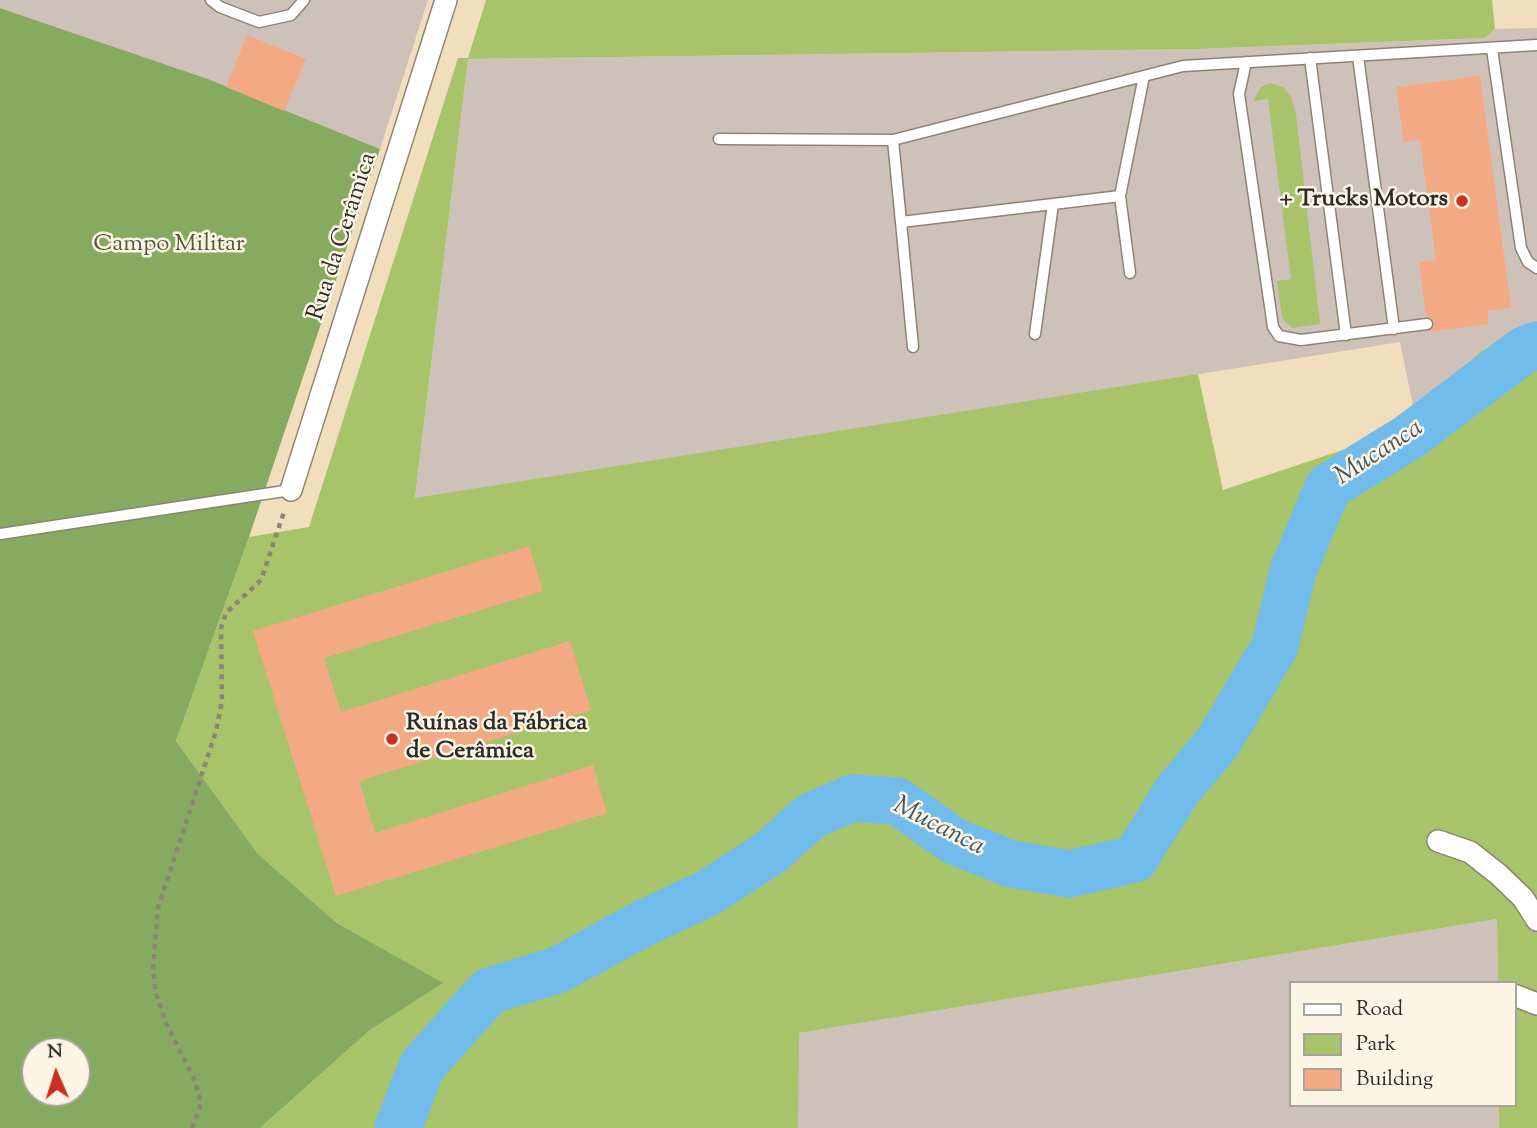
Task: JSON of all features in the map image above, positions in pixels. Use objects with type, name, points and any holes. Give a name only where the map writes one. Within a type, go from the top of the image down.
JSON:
[{"type":"street","name":"Rua da Cerâmica","points":[[291,490],[446,0]]},
{"type":"street","points":[[1438,841],[1470,852],[1498,874],[1524,898],[1537,920]]},
{"type":"street","points":[[1516,996],[1537,1004]]},
{"type":"lane","points":[[211,0],[220,8],[259,22],[292,15],[304,0]]},
{"type":"lane","points":[[719,139],[893,140],[1183,66],[1537,46]]},
{"type":"lane","points":[[1492,49],[1521,248],[1528,262],[1537,268]]},
{"type":"lane","points":[[1358,56],[1394,329]]},
{"type":"lane","points":[[1310,58],[1346,335]]},
{"type":"lane","points":[[1246,62],[1239,94],[1273,327],[1279,336],[1289,340],[1427,324]]},
{"type":"lane","points":[[1130,273],[1120,196],[1144,76]]},
{"type":"lane","points":[[893,140],[913,347]]},
{"type":"lane","points":[[901,222],[1120,196]]},
{"type":"lane","points":[[1035,334],[1053,204]]},
{"type":"lane","points":[[0,534],[291,490]]},
{"type":"path","points":[[192,1128],[201,1104],[195,1080],[166,1023],[156,994],[153,969],[158,908],[216,732],[222,701],[221,628],[226,613],[261,580],[291,490]]},
{"type":"shaded area","points":[[0,0],[428,0],[380,149],[208,79],[0,8]]},
{"type":"shaded area","points":[[1537,28],[1537,322],[1481,351],[1452,379],[1417,425],[1400,342],[415,499],[468,59],[1197,49],[1485,38],[1495,29]]},
{"type":"shaded area","points":[[1497,919],[1498,981],[1288,981],[1288,1107],[1499,1107],[1499,1128],[798,1128],[798,1033]]},
{"type":"green space","points":[[486,0],[1492,0],[1495,29],[1485,38],[1197,49],[468,59],[415,498],[1198,374],[1223,490],[1417,425],[1452,379],[1481,351],[1537,322],[1537,1128],[1499,1128],[1499,1107],[1516,1107],[1516,981],[1498,981],[1497,919],[799,1033],[798,1128],[260,1128],[370,1030],[442,983],[337,923],[258,854],[176,741],[249,537],[309,527],[458,58],[468,58]]},
{"type":"green space","name":"Campo Militar","points":[[0,8],[208,79],[380,149],[249,537],[176,741],[258,854],[337,923],[443,983],[370,1030],[260,1128],[0,1128]]},
{"type":"green space","points":[[1270,83],[1283,87],[1291,97],[1296,114],[1320,324],[1292,328],[1282,318],[1277,281],[1291,279],[1268,99],[1253,101],[1261,87]]},
{"type":"building","points":[[247,35],[306,59],[284,111],[226,87]]},
{"type":"building","name":"+ Trucks Motors","points":[[1480,76],[1511,308],[1487,311],[1489,324],[1428,332],[1419,262],[1436,260],[1420,140],[1404,142],[1396,87]]},
{"type":"building","name":"Ruínas da Fábrica de Cerâmica","points":[[529,546],[543,591],[324,658],[341,712],[570,641],[591,710],[359,781],[375,833],[593,765],[607,813],[336,896],[253,631]]},
{"type":"waterway","name":"Mucanca","points":[[398,1128],[422,1066],[489,991],[558,970],[642,924],[708,893],[771,852],[811,816],[852,798],[897,801],[954,841],[1011,864],[1069,874],[1135,859],[1177,791],[1219,741],[1275,646],[1293,571],[1328,487],[1409,437],[1524,350],[1537,345]]},
{"type":"place","name":"+ Trucks Motors","points":[[1462,201]]},
{"type":"place","name":"Ruínas da Fábrica de Cerâmica","points":[[392,739]]}]
